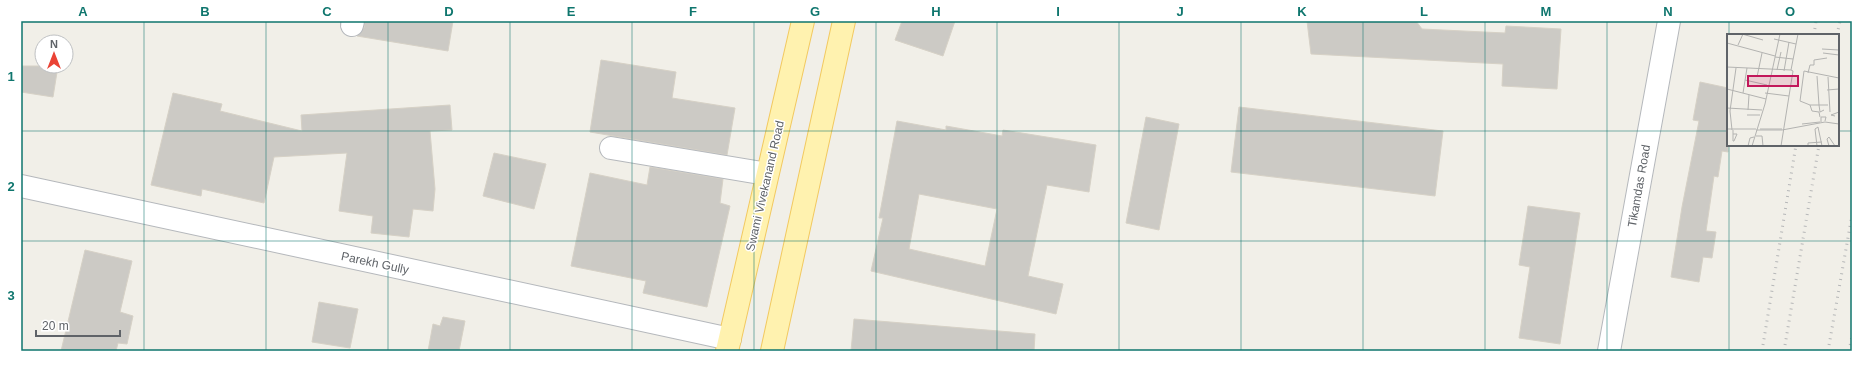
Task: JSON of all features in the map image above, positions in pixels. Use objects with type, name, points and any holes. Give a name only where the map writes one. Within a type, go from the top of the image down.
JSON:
[{"type":"main road","name":"Swami Vivekanand Road","points":[[728,345],[803,21]]},
{"type":"main road","points":[[772,351],[844,21]]},
{"type":"street","name":"Tikamdas Road","points":[[1609,351],[1669,21]]},
{"type":"street","points":[[611,148],[768,174]]},
{"type":"street","name":"Parekh Gully","points":[[21,186],[728,345]]},
{"type":"building","points":[[365,21],[453,21],[448,51],[357,36],[364,28]]},
{"type":"building","points":[[902,21],[955,21],[943,56],[895,40]]},
{"type":"building","points":[[1307,21],[1416,21],[1422,29],[1505,33],[1506,26],[1561,29],[1557,89],[1502,86],[1503,64],[1311,54]]},
{"type":"building","points":[[601,60],[676,72],[672,98],[735,108],[727,155],[590,132]]},
{"type":"building","points":[[21,66],[34,66],[34,74],[57,74],[53,97],[21,92]]},
{"type":"building","points":[[1700,82],[1727,88],[1728,152],[1722,151],[1718,177],[1714,176],[1706,231],[1716,232],[1712,258],[1703,257],[1699,282],[1671,277],[1682,207],[1699,121],[1693,120]]},
{"type":"building","points":[[173,93],[222,104],[220,111],[302,131],[301,115],[450,105],[452,130],[430,131],[435,189],[433,211],[413,209],[409,237],[371,233],[373,216],[339,211],[347,153],[274,157],[264,203],[202,189],[201,196],[151,185]]},
{"type":"building","points":[[1239,107],[1443,131],[1435,196],[1231,172]]},
{"type":"building","points":[[1146,117],[1179,124],[1159,230],[1126,223]]},
{"type":"building","points":[[897,121],[946,130],[946,126],[1002,136],[1003,130],[1096,145],[1089,192],[1047,185],[1028,276],[1063,284],[1056,314],[871,271],[883,218],[879,218]],"holes":[[[919,194],[997,209],[985,266],[909,249]]]},
{"type":"building","points":[[494,153],[546,164],[534,209],[483,196]]},
{"type":"building","points":[[650,167],[723,179],[720,203],[730,206],[707,307],[643,293],[646,281],[571,266],[590,173],[647,185]]},
{"type":"building","points":[[1528,206],[1580,213],[1560,344],[1519,338],[1530,267],[1519,265]]},
{"type":"building","points":[[85,250],[132,261],[120,312],[133,316],[127,344],[118,343],[116,351],[61,351]]},
{"type":"building","points":[[319,302],[358,309],[350,348],[312,342]]},
{"type":"building","points":[[443,317],[465,321],[459,351],[428,351],[433,324],[440,326]]},
{"type":"building","points":[[854,319],[1035,334],[1034,351],[851,351]]},
{"type":"railway","points":[[1814,34],[1816,21]]},
{"type":"railway","points":[[1837,34],[1840,21]]},
{"type":"railway","points":[[1762,351],[1796,146]]},
{"type":"railway","points":[[1784,351],[1819,146]]},
{"type":"railway","points":[[1828,351],[1852,215]]},
{"type":"railway","points":[[1849,351],[1852,336]]}]
